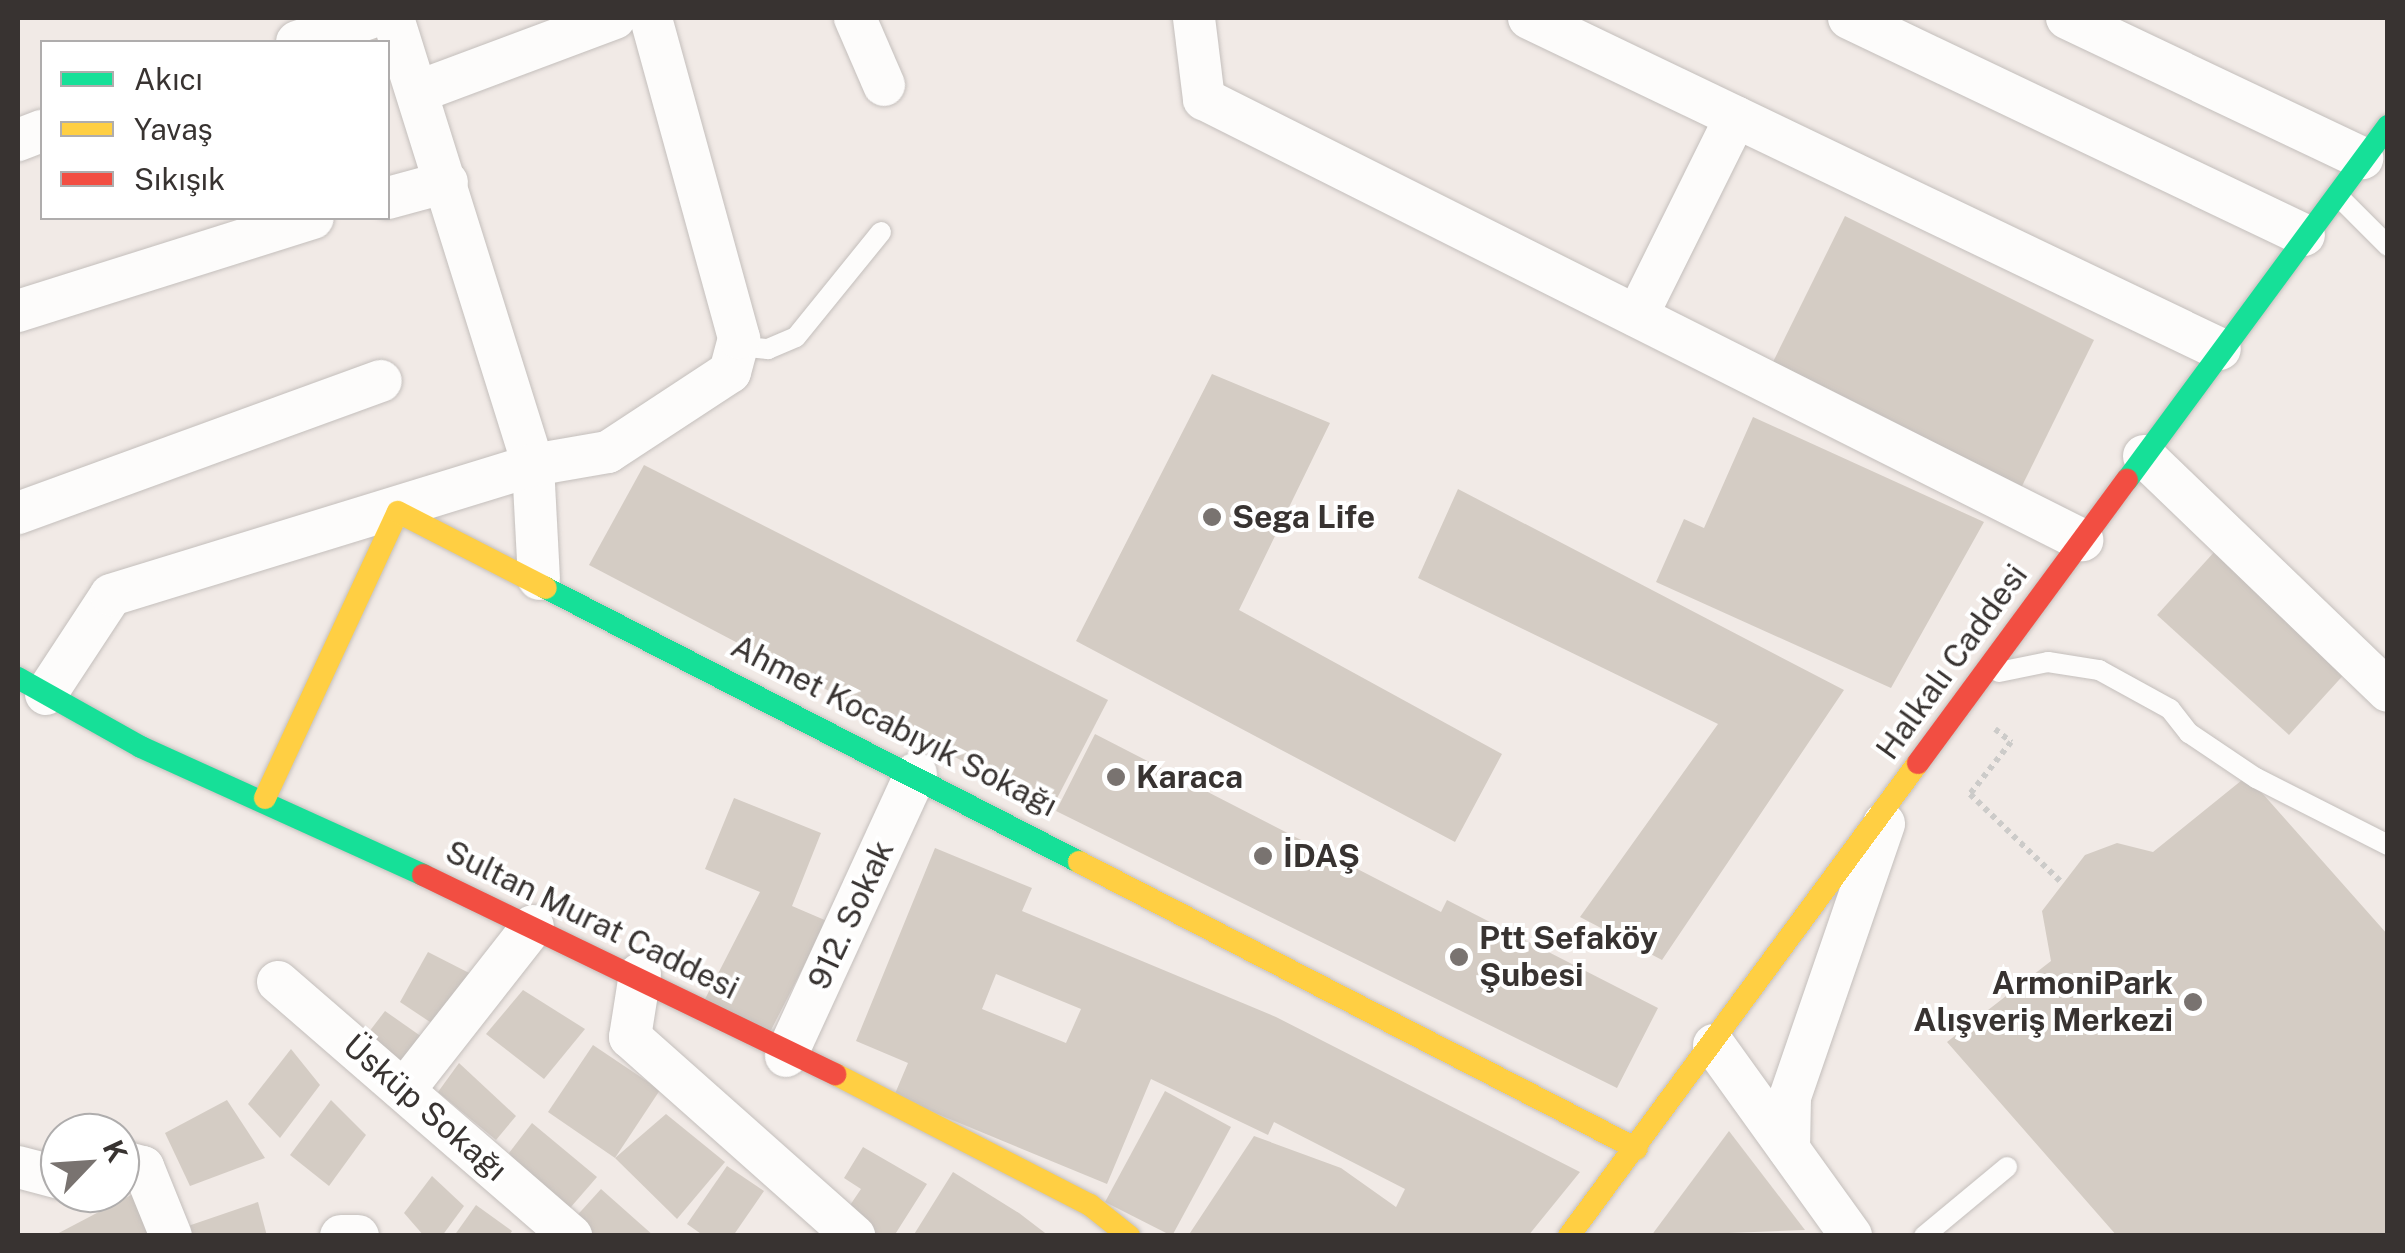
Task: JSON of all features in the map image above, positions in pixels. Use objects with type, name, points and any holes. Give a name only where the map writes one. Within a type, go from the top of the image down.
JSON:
[{"type":"street","points":[[304,40],[370,18]]},
{"type":"street","points":[[392,18],[534,465],[538,579]]},
{"type":"street","points":[[417,92],[615,18]]},
{"type":"street","points":[[32,686],[111,595],[398,512],[534,465],[608,452],[730,372],[738,346],[650,18]]},
{"type":"street","points":[[855,18],[884,85]]},
{"type":"street","points":[[1194,18],[1204,99],[2082,540]]},
{"type":"street","points":[[1528,18],[2220,350]]},
{"type":"street","points":[[1848,18],[2304,235]]},
{"type":"street","points":[[2066,18],[2375,142]]},
{"type":"street","points":[[1637,316],[1736,117]]},
{"type":"street","name":"Halkalı Caddesi","points":[[1589,1227],[1637,1149],[2375,142]]},
{"type":"street","points":[[390,197],[447,182]]},
{"type":"street","points":[[18,312],[307,220]]},
{"type":"street","points":[[18,513],[381,381]]},
{"type":"street","points":[[2144,456],[2388,691]]},
{"type":"street","points":[[265,798],[398,512]]},
{"type":"street","name":"Ahmet Kocabıyık Sokağı","points":[[398,512],[538,579],[1637,1149]]},
{"type":"street","name":"Sultan Murat Caddesi","points":[[32,686],[640,974],[786,1056],[1090,1205],[1129,1236]]},
{"type":"street","name":"912. Sokak","points":[[786,1056],[916,774]]},
{"type":"street","points":[[1789,1149],[1790,1097],[1892,799]]},
{"type":"street","points":[[405,1089],[533,926]]},
{"type":"street","points":[[640,974],[630,1037],[854,1236]]},
{"type":"street","name":"Üsküp Sokağı","points":[[278,982],[571,1236]]},
{"type":"street","points":[[1714,1045],[1851,1236]]},
{"type":"street","points":[[140,1166],[172,1236]]},
{"type":"street","points":[[340,1236],[358,1236]]},
{"type":"lane","points":[[2335,194],[2388,246]]},
{"type":"lane","points":[[738,346],[768,349],[796,337],[882,232]]},
{"type":"lane","points":[[1982,676],[2048,662],[2099,670],[2170,708],[2189,733],[2256,778],[2388,845]]},
{"type":"lane","points":[[1924,1236],[2007,1167]]},
{"type":"path","points":[[1963,702],[2011,742],[1970,794],[2062,882]]},
{"type":"building","points":[[1845,216],[2094,340],[2021,488],[1772,364]]},
{"type":"building","name":"Sega Life","points":[[1212,374],[1330,423],[1239,610],[1502,754],[1455,842],[1076,641]]},
{"type":"building","points":[[1753,417],[1984,522],[1891,688],[1656,582],[1684,519],[1704,528]]},
{"type":"building","points":[[644,465],[1108,700],[1052,808],[589,565]]},
{"type":"building","name":"Sega Life","points":[[1458,489],[1844,690],[1662,960],[1580,917],[1718,724],[1418,578]]},
{"type":"building","points":[[2216,550],[2348,670],[2289,735],[2157,615]]},
{"type":"building","points":[[1095,734],[1441,912],[1447,900],[1658,1008],[1617,1088],[1056,811]]},
{"type":"building","name":"ArmoniPark Alışveriş Merkezi","points":[[2247,776],[2388,935],[2388,1236],[2117,1236],[1947,1042],[2051,961],[2042,911],[2085,855],[2117,843],[2153,852]]},
{"type":"building","points":[[734,798],[821,833],[792,906],[827,921],[770,1032],[705,999],[760,892],[705,869]]},
{"type":"building","points":[[935,848],[1032,888],[1022,911],[1276,1017],[1580,1172],[1528,1236],[1188,1236],[1254,1136],[1341,1168],[1396,1207],[1405,1189],[1274,1122],[1268,1135],[1151,1079],[1107,1184],[894,1096],[908,1063],[856,1041]],"holes":[[[996,974],[1081,1009],[1066,1043],[982,1009]]]},
{"type":"building","points":[[428,952],[479,978],[442,1030],[400,1002]]},
{"type":"building","points":[[523,990],[585,1029],[544,1079],[486,1034]]},
{"type":"building","points":[[385,1011],[432,1044],[405,1079],[362,1041]]},
{"type":"building","points":[[593,1045],[660,1090],[615,1158],[548,1112]]},
{"type":"building","points":[[291,1049],[320,1085],[280,1138],[248,1104]]},
{"type":"building","points":[[459,1063],[516,1116],[496,1140],[438,1092]]},
{"type":"building","points":[[1165,1091],[1231,1127],[1172,1236],[1105,1202]]},
{"type":"building","points":[[227,1100],[265,1158],[190,1186],[165,1133]]},
{"type":"building","points":[[331,1100],[366,1135],[329,1186],[290,1155]]},
{"type":"building","points":[[666,1114],[725,1162],[677,1219],[615,1158]]},
{"type":"building","points":[[532,1123],[597,1177],[557,1223],[509,1153]]},
{"type":"building","points":[[1729,1131],[1805,1230],[1651,1236]]},
{"type":"building","points":[[863,1147],[927,1184],[894,1236],[864,1236],[840,1220],[861,1189],[844,1178]]},
{"type":"building","points":[[727,1166],[764,1191],[733,1236],[704,1236],[687,1224]]},
{"type":"building","points":[[953,1172],[1019,1213],[1049,1236],[913,1236]]},
{"type":"building","points":[[432,1176],[464,1206],[442,1236],[424,1236],[404,1213]]},
{"type":"building","points":[[601,1189],[654,1236],[588,1236],[572,1221]]},
{"type":"building","points":[[258,1202],[267,1236],[192,1236],[188,1226]]},
{"type":"building","points":[[476,1205],[512,1231],[509,1236],[454,1236]]},
{"type":"building","points":[[140,1208],[154,1236],[53,1236],[97,1213],[140,1213]]},
{"type":"traffic: fast","points":[[2127,480],[2388,126]]},
{"type":"traffic: fast","points":[[546,588],[1079,862]]},
{"type":"traffic: fast","points":[[18,678],[141,747],[423,875]]},
{"type":"traffic: slow","points":[[265,798],[398,512],[546,588]]},
{"type":"traffic: slow","points":[[1569,1236],[1918,763]]},
{"type":"traffic: slow","points":[[1079,862],[1637,1149]]},
{"type":"traffic: slow","points":[[835,1074],[1090,1205],[1129,1236]]},
{"type":"traffic: jam","points":[[1918,763],[2127,480]]},
{"type":"traffic: jam","points":[[423,875],[835,1074]]},
{"type":"place","name":"Sega Life","points":[[1212,517]]},
{"type":"place","name":"Karaca","points":[[1116,777]]},
{"type":"place","name":"İDAŞ","points":[[1263,856]]},
{"type":"place","name":"Ptt Sefaköy Şubesi","points":[[1459,957]]},
{"type":"place","name":"ArmoniPark Alışveriş Merkezi","points":[[2193,1002]]}]
